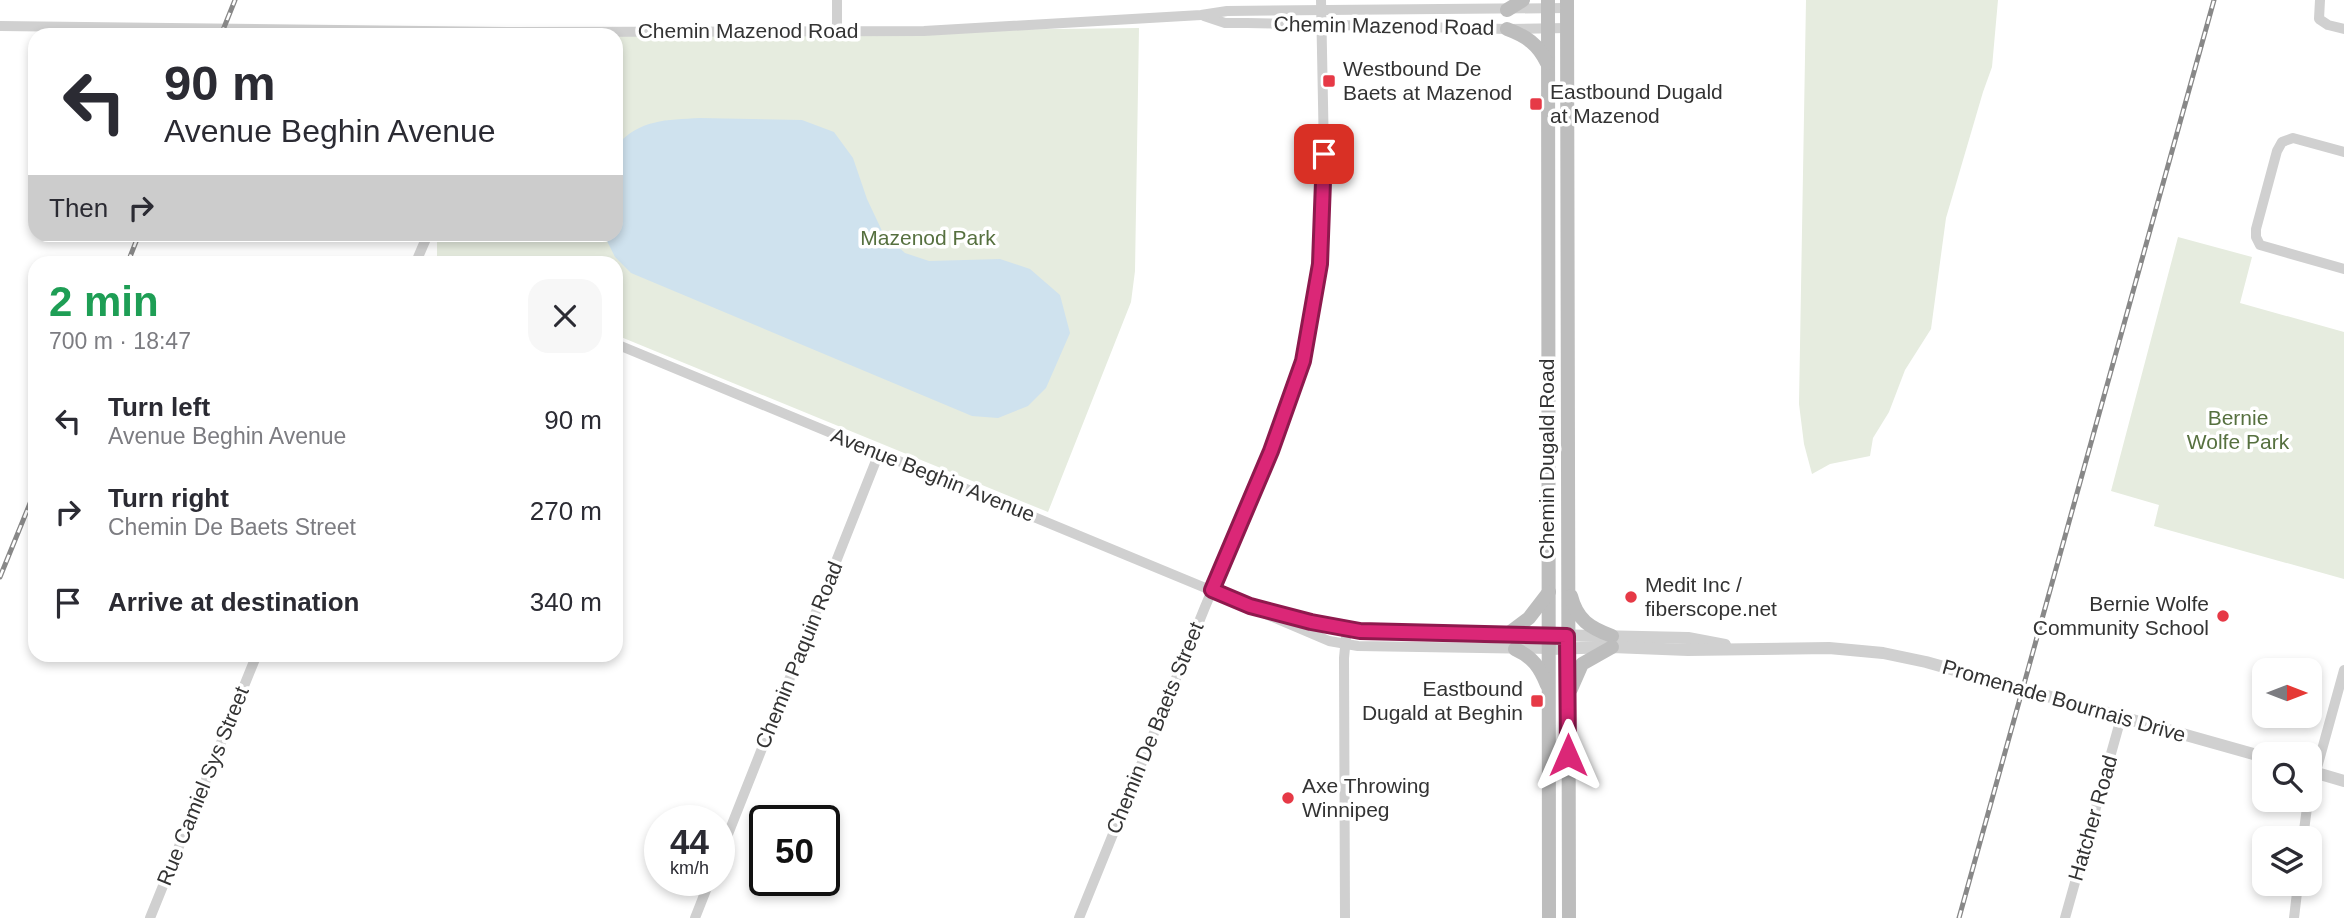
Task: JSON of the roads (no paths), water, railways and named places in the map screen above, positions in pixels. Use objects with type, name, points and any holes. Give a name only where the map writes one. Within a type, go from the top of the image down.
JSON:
[{"type":"main road","points":[[1507,10],[1523,0]]},
{"type":"main road","name":"Chemin Dugald Road","points":[[1567,4],[1569,918]]},
{"type":"main road","name":"Chemin Dugald Road","points":[[1548,5],[1549,918]]},
{"type":"main road","points":[[1507,29],[1524,35],[1534,43],[1542,52],[1549,68]]},
{"type":"main road","points":[[1568,700],[1582,664],[1612,642],[1582,621],[1574,608],[1569,587]]},
{"type":"main road","points":[[1509,633],[1529,618],[1549,592]]},
{"type":"main road","points":[[1515,649],[1538,665],[1549,690]]},
{"type":"street","points":[[837,0],[837,31]]},
{"type":"street","points":[[2320,0],[2319,19],[2328,25],[2344,29]]},
{"type":"street","name":"Chemin Mazenod Road","points":[[623,33],[924,31],[1201,15],[1321,4],[1507,10],[1567,4]]},
{"type":"street","name":"Chemin De Baets Street","points":[[1079,918],[1271,451],[1303,361],[1320,264],[1323,212],[1321,4]]},
{"type":"street","name":"Chemin Mazenod Road","points":[[1201,15],[1225,23],[1567,28]]},
{"type":"street","name":"Chemin Mazenod Road","points":[[0,26],[127,28]]},
{"type":"street","points":[[2344,152],[2294,138],[2282,142],[2277,152],[2256,237],[2260,245],[2344,269]]},
{"type":"street","name":"Avenue Beghin Avenue","points":[[623,347],[1329,641],[1373,648],[1515,649],[1550,642],[1567,642]]},
{"type":"street","name":"Chemin Paquin Road","points":[[735,817],[879,453]]},
{"type":"street","name":"Avenue Beghin Avenue","points":[[1250,606],[1348,629],[1509,633],[1550,642]]},
{"type":"street","points":[[1345,918],[1348,629]]},
{"type":"street","points":[[1567,642],[1612,642]]},
{"type":"street","name":"Promenade Bournais Drive","points":[[1612,642],[1688,650],[1750,648],[1861,650],[1883,653],[1926,662],[2252,754]]},
{"type":"street","name":"Rue Camiel Sys Street","points":[[149,918],[254,662]]},
{"type":"street","points":[[2321,742],[2344,670]]},
{"type":"street","name":"Hatcher Road","points":[[2065,918],[2121,718]]},
{"type":"street","points":[[2322,775],[2344,781]]},
{"type":"street","points":[[695,918],[704,896]]},
{"type":"street","points":[[2294,918],[2297,896]]},
{"type":"water","points":[[700,118],[802,120],[834,132],[853,158],[867,199],[883,233],[905,253],[929,261],[1000,259],[1030,269],[1060,295],[1070,333],[1046,388],[1028,406],[998,418],[972,416],[631,273],[623,265],[623,256],[614,256],[608,242],[623,242],[623,139],[644,126]]},
{"type":"railway","points":[[224,28],[235,0]]},
{"type":"railway","points":[[1959,918],[2214,0]]},
{"type":"railway","points":[[130,256],[136,242]]},
{"type":"railway","points":[[0,577],[28,508]]},
{"type":"place","name":"Westbound De Baets at Mazenod","points":[[1329,81]]},
{"type":"place","name":"Eastbound Dugald at Mazenod","points":[[1536,104]]},
{"type":"place","name":"Medit Inc / fiberscope.net","points":[[1631,597]]},
{"type":"place","name":"Bernie Wolfe Community School","points":[[2223,616]]},
{"type":"place","name":"Eastbound Dugald at Beghin","points":[[1537,701]]},
{"type":"place","name":"Axe Throwing Winnipeg","points":[[1288,798]]},
{"type":"park label","name":"Mazenod Park","points":[[928,238]]},
{"type":"park label","name":"Bernie Wolfe Park","points":[[2238,430]]}]
